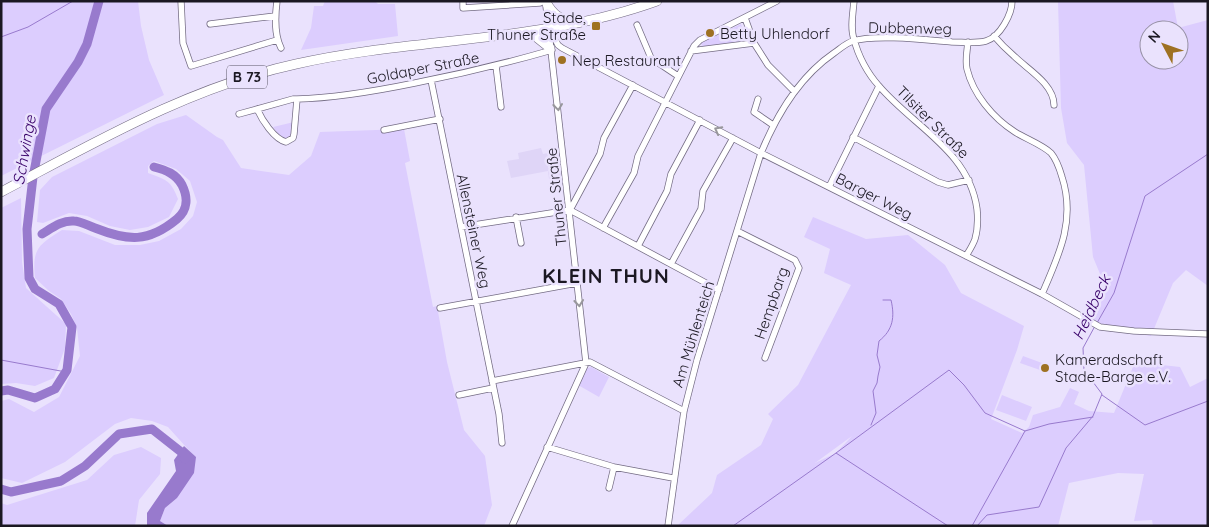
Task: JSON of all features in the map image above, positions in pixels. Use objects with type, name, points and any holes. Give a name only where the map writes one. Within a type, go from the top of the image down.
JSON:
[{"type":"main road","name":"B 73","points":[[1,192],[165,108],[220,86],[265,72],[303,62],[364,52],[550,29],[576,24],[657,1]]},
{"type":"main road","points":[[544,2],[558,17],[576,24]]},
{"type":"main road","points":[[530,32],[551,50]]},
{"type":"street","points":[[181,1],[183,43],[191,66],[277,40]]},
{"type":"street","points":[[277,1],[275,16],[277,40],[281,48]]},
{"type":"street","points":[[463,1],[463,8],[544,2]]},
{"type":"street","points":[[603,228],[634,173],[638,156],[691,51],[700,40],[778,1]]},
{"type":"street","points":[[854,1],[852,32],[854,40]]},
{"type":"street","points":[[1012,1],[1012,9],[1004,25],[994,36],[1042,81],[1051,93],[1054,105]]},
{"type":"street","name":"Thuner Straße","points":[[544,2],[550,29],[586,362]]},
{"type":"street","points":[[210,24],[275,16]]},
{"type":"street","points":[[745,18],[754,43],[768,65],[794,91]]},
{"type":"street","points":[[637,25],[651,58],[678,76]]},
{"type":"street","points":[[550,29],[558,45],[562,48]]},
{"type":"street","name":"Dubbenweg","points":[[761,153],[773,125],[794,91],[821,61],[854,40],[879,38],[968,42],[988,40],[994,36]]},
{"type":"street","name":"Tilsiter Straße","points":[[854,40],[865,67],[879,86],[947,150],[962,167],[969,180],[975,194],[978,221],[975,240],[966,256]]},
{"type":"street","points":[[968,42],[966,68],[974,91],[1014,131],[1051,153],[1060,169],[1067,192],[1068,211],[1063,240],[1042,294]]},
{"type":"street","points":[[691,51],[754,43]]},
{"type":"street","name":"Goldaper Straße","points":[[239,114],[293,99],[328,98],[432,80],[496,66],[562,48]]},
{"type":"street","name":"Barger Weg","points":[[562,48],[761,153],[1042,294],[1100,327],[1134,331],[1208,334]]},
{"type":"street","points":[[496,66],[501,107]]},
{"type":"street","name":"Allensteiner Weg","points":[[432,80],[443,144],[493,384],[502,443]]},
{"type":"street","points":[[570,210],[600,154],[604,138],[633,85]]},
{"type":"street","points":[[829,187],[879,86]]},
{"type":"street","points":[[758,98],[754,112],[773,125]]},
{"type":"street","points":[[257,109],[261,117],[280,140],[290,141],[294,134],[297,99]]},
{"type":"street","points":[[384,130],[440,119]]},
{"type":"street","points":[[638,246],[667,191],[671,174],[700,120]]},
{"type":"street","points":[[853,137],[938,182],[948,185],[969,180]]},
{"type":"street","points":[[671,264],[701,209],[704,191],[733,138]]},
{"type":"street","name":"Am Mühlenteich","points":[[668,526],[673,478],[684,411],[697,360],[761,153]]},
{"type":"street","points":[[461,227],[570,210],[719,290]]},
{"type":"street","points":[[516,217],[521,243]]},
{"type":"street","name":"Hempbarg","points":[[737,231],[795,260],[799,268],[765,358]]},
{"type":"street","points":[[440,308],[577,283]]},
{"type":"street","points":[[512,526],[586,362]]},
{"type":"street","points":[[459,396],[493,384],[590,362],[684,411]]},
{"type":"street","points":[[547,448],[614,467],[673,478]]},
{"type":"street","points":[[609,488],[614,467]]},
{"type":"shaded area","points":[[1,1],[138,1],[141,26],[149,60],[164,95],[1,176]]},
{"type":"shaded area","points":[[325,1],[375,1],[378,4],[395,4],[398,36],[301,50],[311,28],[314,6],[323,6]]},
{"type":"shaded area","points":[[1058,1],[1173,1],[1177,20],[1139,20],[1139,70],[1189,70],[1189,25],[1208,20],[1208,286],[1186,270],[1173,283],[1151,336],[1097,328],[1090,325],[1100,307],[1105,286],[1093,257],[1084,165],[1067,143],[1061,108]]},
{"type":"shaded area","points":[[741,24],[747,40],[706,47],[702,46],[701,43]]},
{"type":"shaded area","points":[[186,115],[223,140],[241,168],[289,175],[311,156],[320,132],[404,129],[410,161],[405,163],[433,307],[437,306],[447,362],[464,430],[485,456],[492,505],[484,526],[168,526],[160,521],[165,508],[177,498],[195,457],[168,427],[152,421],[131,418],[115,424],[65,462],[22,483],[1,478],[1,401],[9,399],[34,412],[59,397],[80,356],[77,328],[71,314],[61,299],[35,278],[34,268],[38,249],[62,230],[79,231],[115,245],[140,245],[159,241],[181,229],[193,216],[197,202],[190,181],[176,169],[154,161],[148,166],[148,173],[170,184],[178,199],[169,217],[148,227],[130,230],[110,226],[87,216],[69,213],[43,223],[37,222],[40,190],[52,177],[157,124]]},
{"type":"shaded area","points":[[294,122],[291,137],[287,140],[281,138],[273,127]]},
{"type":"shaded area","points":[[541,148],[543,154],[558,151],[561,177],[549,179],[548,171],[511,178],[507,161],[519,159],[518,153]]},
{"type":"shaded area","points":[[21,198],[22,262],[26,288],[66,324],[65,348],[54,378],[35,386],[16,383],[1,384],[1,208]]},
{"type":"shaded area","points":[[813,217],[866,239],[908,235],[945,265],[961,293],[1024,326],[991,419],[1022,433],[1029,427],[1033,415],[1060,407],[1070,388],[1079,392],[1074,404],[1089,411],[1114,413],[1135,362],[1180,367],[1190,387],[1208,378],[1208,526],[1153,526],[1152,520],[1134,521],[1144,474],[1118,473],[1069,483],[1058,526],[677,526],[712,493],[717,475],[761,445],[773,419],[768,414],[798,385],[851,285],[824,273],[830,249],[804,237]],"holes":[[[852,436],[836,453],[815,463]]]},
{"type":"shaded area","points":[[1023,356],[1042,363],[1040,370],[1020,363]]},
{"type":"shaded area","points":[[591,367],[609,377],[599,397],[578,385],[585,369]]},
{"type":"shaded area","points":[[1002,395],[1032,407],[1026,421],[996,410]]},
{"type":"shaded area","points":[[184,446],[196,457],[194,473],[177,498],[165,508],[160,521],[168,526],[147,526],[147,513],[176,471],[174,460]]},
{"type":"shaded area","points":[[141,447],[161,458],[160,474],[139,500],[135,526],[1,526],[1,503],[7,505],[87,480],[114,455]]},
{"type":"waterway","points":[[1,37],[28,27],[73,1]]},
{"type":"waterway","name":"Schwinge","points":[[1,391],[8,390],[35,398],[55,389],[67,370],[72,327],[59,304],[35,289],[29,278],[27,229],[33,177],[46,109],[78,62],[87,44],[99,1]]},
{"type":"waterway","name":"Heidbeck","points":[[1097,323],[1114,293],[1145,196],[1208,154]]},
{"type":"waterway","points":[[42,234],[57,225],[70,221],[128,237],[147,236],[167,227],[183,212],[186,203],[185,194],[180,181],[174,175],[154,167]]},
{"type":"waterway","points":[[871,425],[876,413],[873,391],[877,383],[880,367],[877,355],[879,341],[890,328],[893,318],[891,300],[883,300]]},
{"type":"waterway","name":"Heidbeck","points":[[977,526],[987,515],[1039,507],[1066,448],[1093,416],[1102,394],[1084,370],[1083,348],[1095,326]]},
{"type":"waterway","points":[[1,360],[66,372]]},
{"type":"waterway","points":[[836,453],[949,370],[964,385],[985,413],[1025,431],[1049,424],[1093,417]]},
{"type":"waterway","points":[[1102,395],[1145,425],[1208,401]]},
{"type":"waterway","name":"Schwinge","points":[[1,489],[11,492],[61,481],[85,466],[119,434],[152,429],[185,455],[185,459]]},
{"type":"waterway","points":[[972,526],[1025,431]]},
{"type":"waterway","name":"Heidbeck","points":[[733,526],[836,453],[948,526]]},
{"type":"place","name":"Stade, Thuner Straße","points":[[596,26]]},
{"type":"place","name":"Betty Uhlendorf","points":[[710,33]]},
{"type":"place","name":"Nep Restaurant","points":[[562,60]]},
{"type":"place","name":"Kameradschaft Stade-Barge e.V.","points":[[1045,368]]},
{"type":"district","name":"KLEIN THUN","points":[[606,275]]}]
